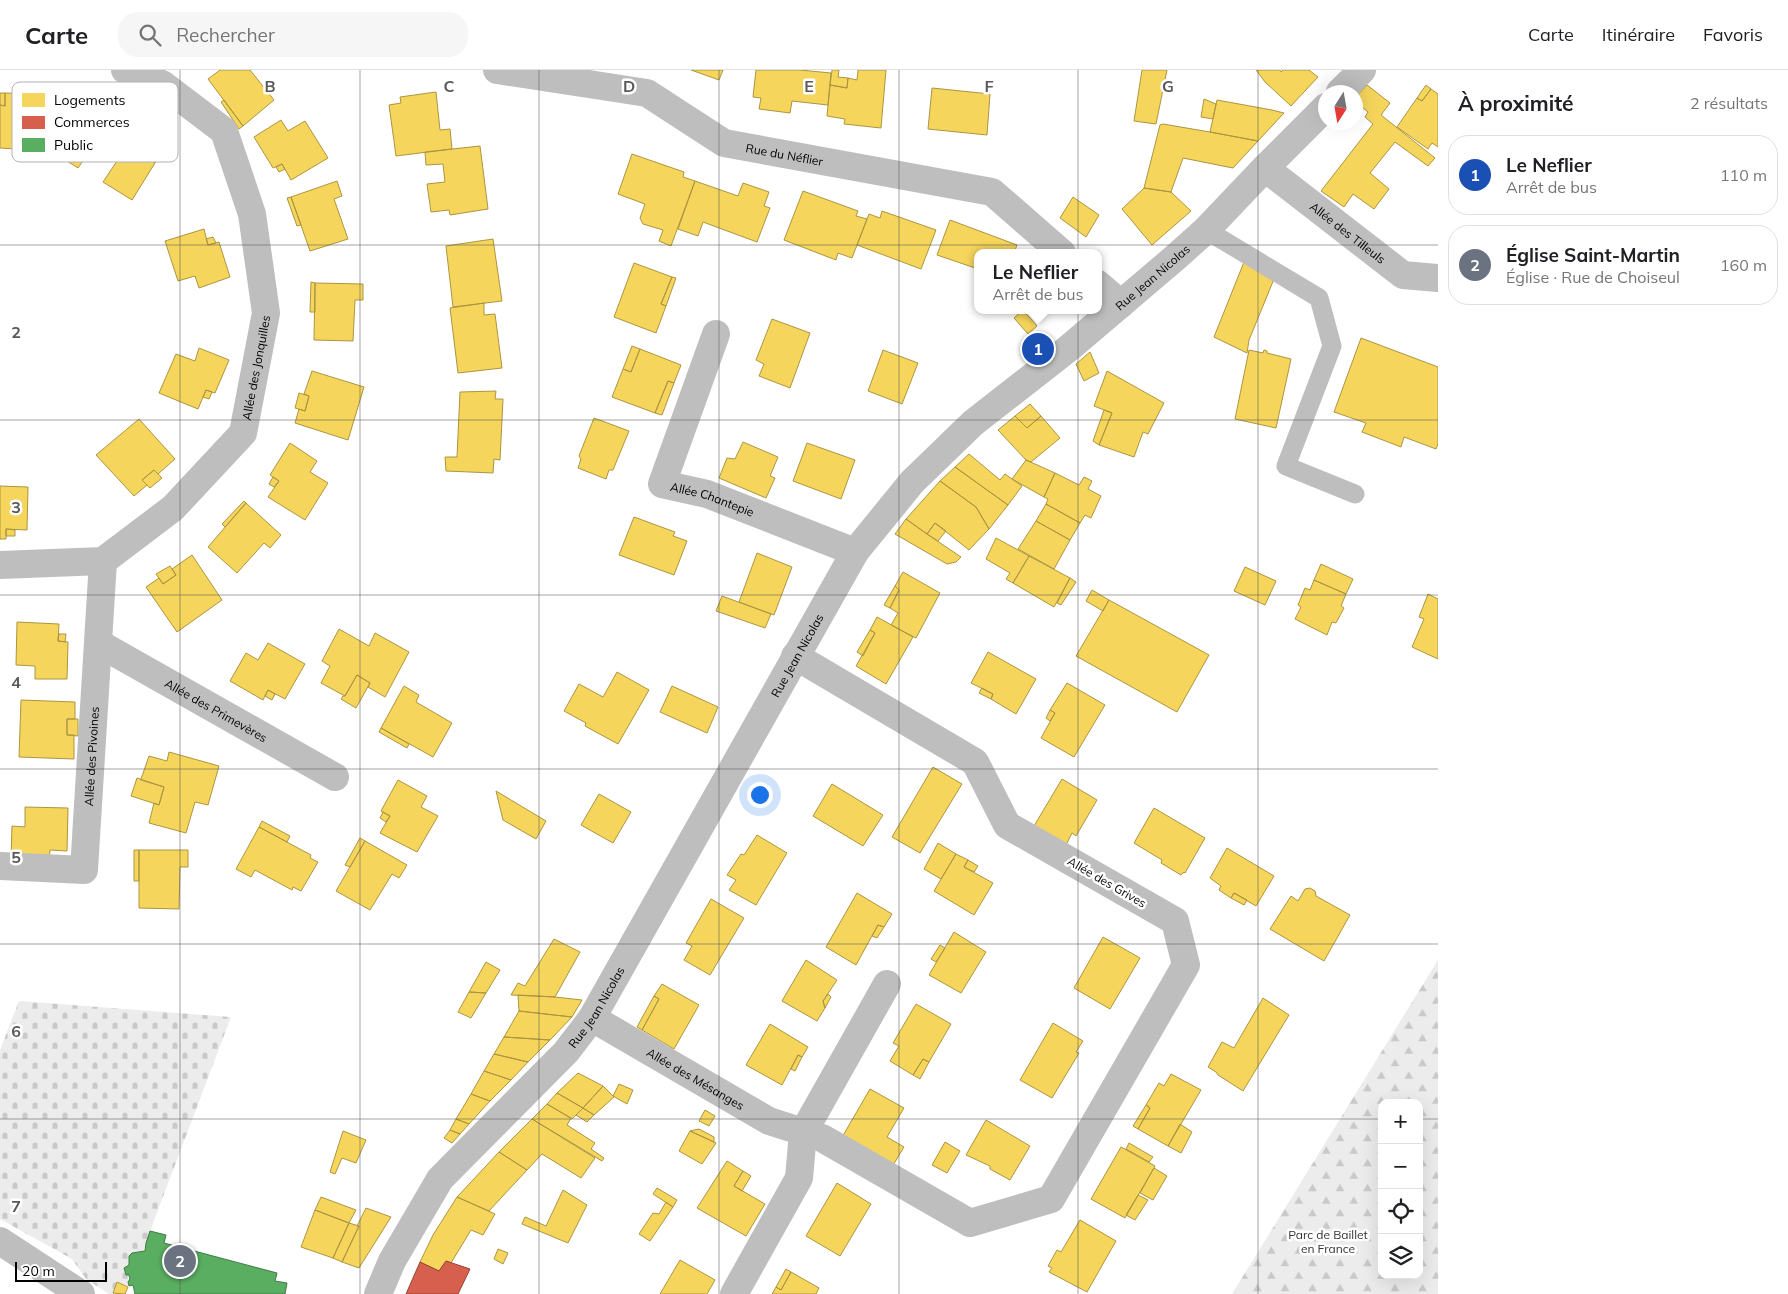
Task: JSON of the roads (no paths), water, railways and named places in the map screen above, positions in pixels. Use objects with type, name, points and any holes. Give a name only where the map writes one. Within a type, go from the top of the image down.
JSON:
[{"type":"street","name":"Allée des Jonquilles","points":[[126,70],[164,77]]},
{"type":"street","name":"Rue du Néflier","points":[[497,70],[647,93],[724,143],[992,192],[1057,249]]},
{"type":"street","points":[[1347,85],[1362,70]]},
{"type":"street","name":"Allée des Jonquilles","points":[[103,561],[173,508],[243,433],[266,313],[252,214],[224,131],[178,90]]},
{"type":"street","name":"Rue Jean Nicolas","points":[[378,1294],[392,1261],[440,1179],[566,1052],[592,1018],[855,552],[912,482],[973,423],[1069,348],[1206,230],[1318,115]]},
{"type":"street","name":"Allée des Tilleuls","points":[[1265,168],[1402,274],[1438,278]]},
{"type":"street","points":[[1102,287],[1121,304]]},
{"type":"street","name":"Allée Chantepie","points":[[716,334],[662,484],[707,494],[855,552]]},
{"type":"street","points":[[0,565],[103,561]]},
{"type":"street","name":"Allée des Pivoines","points":[[0,866],[84,870],[103,561]]},
{"type":"street","name":"Allée des Primevères","points":[[98,643],[335,777]]},
{"type":"street","name":"Allée des Grives","points":[[795,656],[975,762],[1007,825],[1175,921],[1186,965],[1051,1200],[970,1223]]},
{"type":"street","points":[[734,1294],[799,1178],[803,1133],[887,984]]},
{"type":"street","name":"Allée des Mésanges","points":[[592,1018],[769,1120],[822,1138],[970,1223]]},
{"type":"street","points":[[0,1241],[81,1294]]},
{"type":"lane","points":[[1206,230],[1319,298],[1332,346],[1286,466],[1355,494]]},
{"type":"place","name":"Le Neflier","points":[[1038,349]]},
{"type":"place","name":"Église Saint-Martin","points":[[180,1261]]},
{"type":"park label","name":"Parc de Baillet en France","points":[[1328,1241]]}]
